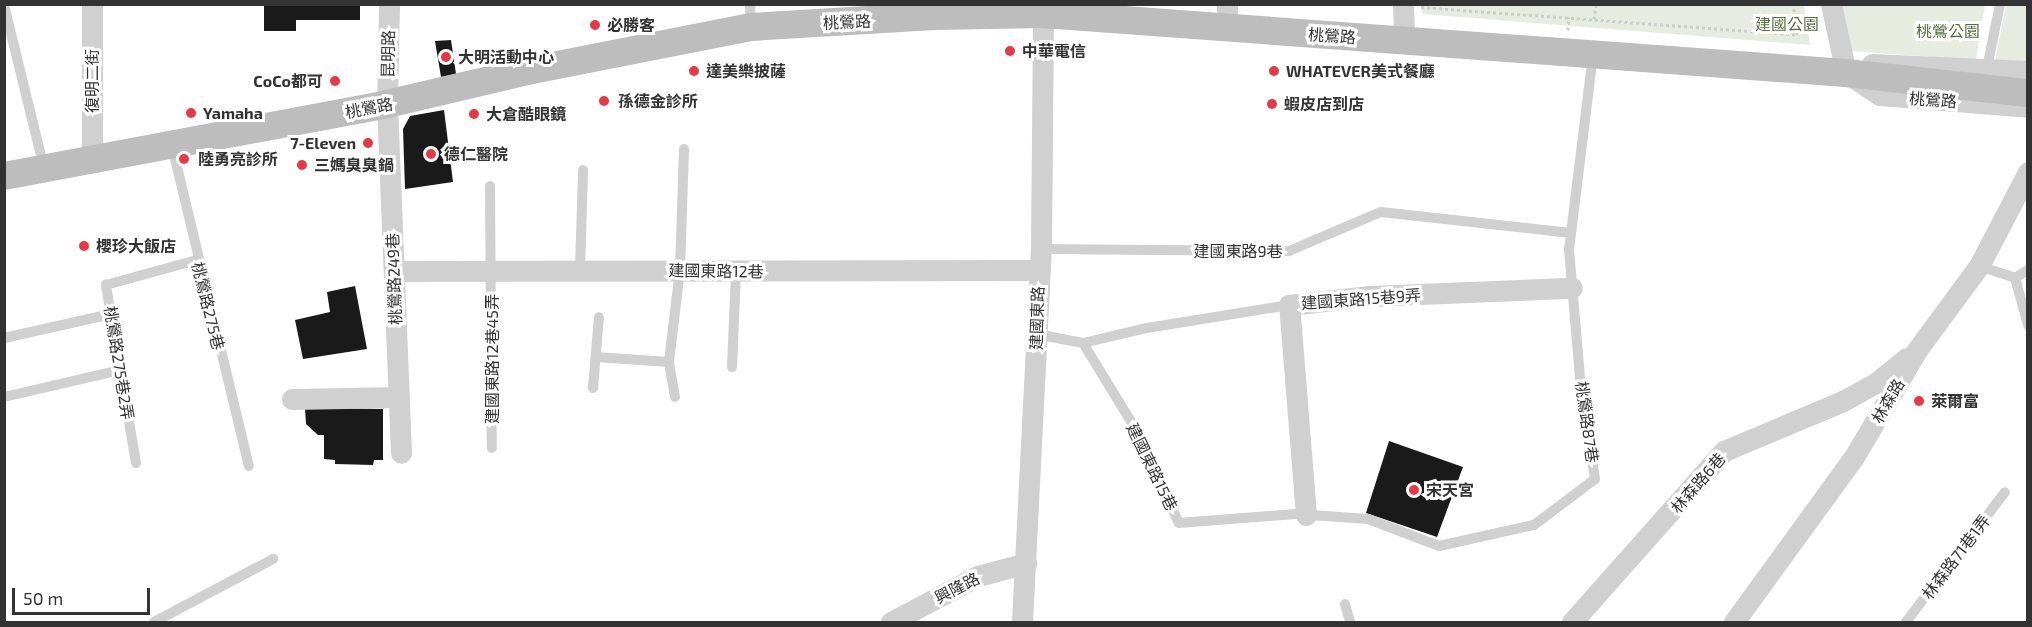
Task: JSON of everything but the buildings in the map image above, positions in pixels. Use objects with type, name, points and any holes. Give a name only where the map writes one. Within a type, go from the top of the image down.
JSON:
[{"type":"main road","name":"桃鶯路","points":[[4,176],[387,104],[751,16],[834,18],[1043,9],[1227,16],[1404,41],[1846,74],[1881,80],[2028,93]]},
{"type":"street","name":"復明二街","points":[[92,4],[92,159]]},
{"type":"street","name":"昆明路","points":[[387,104],[389,4]]},
{"type":"street","points":[[1831,4],[1846,74]]},
{"type":"street","points":[[1404,41],[1406,5]]},
{"type":"street","name":"建國東路","points":[[1022,622],[1040,260],[1043,9]]},
{"type":"street","name":"桃鶯路","points":[[1846,74],[1874,63],[2028,71]]},
{"type":"street","name":"桃鶯路","points":[[1846,74],[1880,95],[2028,107]]},
{"type":"street","name":"桃鶯路249巷","points":[[387,104],[401,453]]},
{"type":"street","name":"林森路","points":[[1738,621],[1854,458],[1917,350],[1979,266],[2028,171]]},
{"type":"street","name":"建國東路12巷","points":[[394,271],[580,268],[736,272],[1040,260]]},
{"type":"street","name":"建國東路15巷9弄","points":[[1306,515],[1289,304],[1369,296],[1572,288]]},
{"type":"street","name":"林森路6巷","points":[[1572,622],[1724,451],[1758,434],[1843,401],[1877,382],[1917,350]]},
{"type":"street","points":[[292,399],[399,397]]},
{"type":"street","name":"興隆路","points":[[891,622],[978,576],[1026,563]]},
{"type":"lane","points":[[4,4],[44,168]]},
{"type":"lane","points":[[1987,68],[2000,4]]},
{"type":"lane","name":"桃鶯路87巷","points":[[1306,515],[1368,519],[1439,546],[1534,525],[1595,479],[1581,388],[1572,288],[1571,233],[1593,55]]},
{"type":"lane","name":"桃鶯路275巷","points":[[172,146],[197,260],[249,466]]},
{"type":"lane","points":[[675,397],[669,363],[680,270],[684,149]]},
{"type":"lane","points":[[580,268],[583,170]]},
{"type":"lane","name":"建國東路12巷45弄","points":[[490,186],[492,448]]},
{"type":"lane","name":"建國東路9巷","points":[[1040,260],[1289,251],[1381,212],[1571,233]]},
{"type":"lane","name":"桃鶯路275巷2弄","points":[[136,463],[106,285],[197,260]]},
{"type":"lane","points":[[1979,266],[2015,278]]},
{"type":"lane","points":[[2015,278],[2028,270]]},
{"type":"lane","points":[[732,367],[736,272]]},
{"type":"lane","points":[[2015,278],[2028,326]]},
{"type":"lane","points":[[1036,334],[1083,344],[1147,328],[1289,304]]},
{"type":"lane","points":[[4,339],[111,314]]},
{"type":"lane","points":[[593,388],[599,316]]},
{"type":"lane","name":"建國東路15巷","points":[[1083,344],[1133,425],[1179,523],[1306,515]]},
{"type":"lane","points":[[596,357],[669,363]]},
{"type":"lane","points":[[4,398],[120,370]]},
{"type":"lane","name":"林森路71巷1弄","points":[[1906,622],[2006,492]]},
{"type":"lane","points":[[154,622],[273,559]]},
{"type":"lane","points":[[1345,604],[1350,622]]},
{"type":"path","points":[[1594,19],[1596,4]]},
{"type":"path","points":[[1406,5],[1798,35],[1793,4]]},
{"type":"green space","name":"建國公園","points":[[1422,5],[1804,5],[1810,45],[1422,14]]},
{"type":"green space","name":"桃鶯公園","points":[[1842,5],[1985,5],[1976,60],[1850,51]]},
{"type":"green space","points":[[2006,5],[2027,5],[2027,62],[1995,60]]},
{"type":"place","name":"必勝客","points":[[595,25]]},
{"type":"place","name":"中華電信","points":[[1010,51]]},
{"type":"place","name":"大明活動中心","points":[[446,57]]},
{"type":"place","name":"達美樂披薩","points":[[694,71]]},
{"type":"place","name":"WHATEVER美式餐廳","points":[[1274,71]]},
{"type":"place","name":"CoCo都可","points":[[335,81]]},
{"type":"place","name":"孫德金診所","points":[[604,101]]},
{"type":"place","name":"蝦皮店到店","points":[[1272,104]]},
{"type":"place","name":"Yamaha","points":[[191,113]]},
{"type":"place","name":"大倉酷眼鏡","points":[[474,114]]},
{"type":"place","name":"7-Eleven","points":[[368,143]]},
{"type":"place","name":"德仁醫院","points":[[431,154]]},
{"type":"place","name":"陸勇亮診所","points":[[184,159]]},
{"type":"place","name":"三媽臭臭鍋","points":[[302,165]]},
{"type":"place","name":"櫻珍大飯店","points":[[84,246]]},
{"type":"place","name":"萊爾富","points":[[1919,401]]},
{"type":"place","name":"宋天宮","points":[[1414,490]]}]
